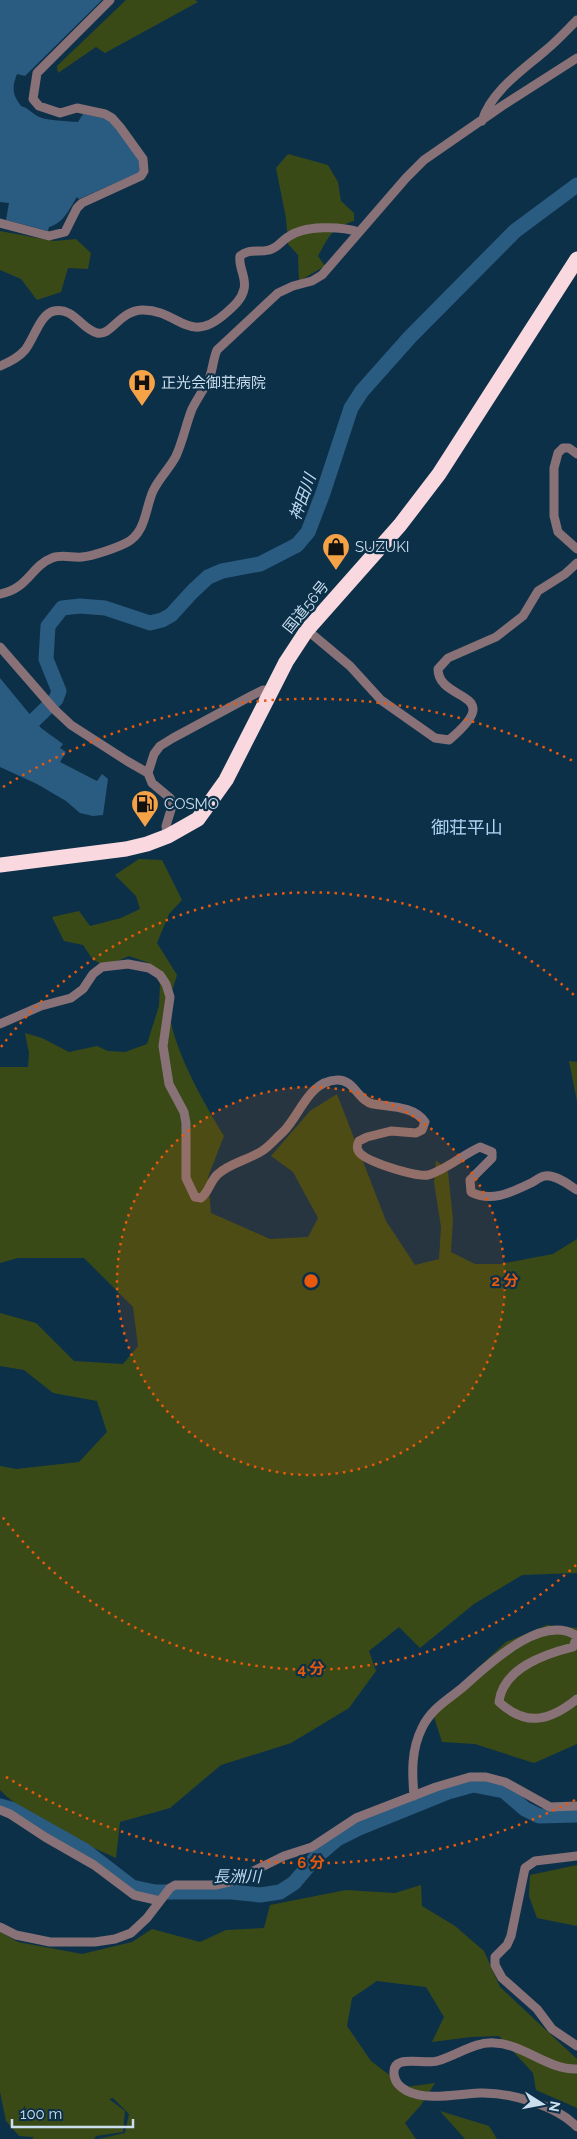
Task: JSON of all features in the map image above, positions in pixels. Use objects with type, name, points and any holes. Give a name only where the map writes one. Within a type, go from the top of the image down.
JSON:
[{"type":"highway","name":"国道56号","points":[[0,864],[126,849],[168,836],[198,819],[226,780],[286,662],[307,630],[400,525],[439,474],[577,259]]},
{"type":"street","points":[[0,223],[49,236],[65,232],[77,208],[82,203],[141,176],[144,171],[143,159],[120,127],[105,114],[77,108],[60,113],[39,106],[33,99],[37,73],[110,0]]},
{"type":"street","points":[[482,122],[486,107],[526,66],[546,50],[577,20]]},
{"type":"street","points":[[0,594],[9,592],[26,582],[39,566],[52,558],[64,556],[82,557],[125,543],[135,537],[142,528],[150,498],[156,485],[176,456],[192,409],[209,378],[217,350],[278,293],[292,286],[312,281],[322,275],[406,178],[424,160],[482,122],[502,106],[577,58]]},
{"type":"street","points":[[0,366],[14,360],[25,350],[44,317],[52,311],[62,310],[70,313],[94,332],[101,334],[110,331],[119,319],[130,312],[143,310],[158,313],[198,328],[215,323],[236,304],[245,288],[239,264],[240,256],[246,251],[268,251],[276,248],[299,230],[308,228],[349,229],[359,232]]},
{"type":"street","points":[[577,454],[569,448],[563,448],[558,453],[554,468],[555,525],[564,539],[577,549]]},
{"type":"street","points":[[307,630],[350,666],[381,700],[435,738],[449,740],[470,720],[473,708],[463,696],[441,681],[438,669],[448,658],[496,637],[523,616],[538,591],[565,574],[577,562]]},
{"type":"street","points":[[0,647],[54,709],[72,725],[127,762],[148,773]]},
{"type":"street","points":[[168,836],[166,826],[173,803],[170,798],[152,784],[148,773],[154,754],[173,738],[250,696],[263,690],[271,691]]},
{"type":"street","points":[[0,1024],[41,1006],[71,998],[84,989],[93,974],[102,967],[128,964],[149,968],[160,975],[166,984],[170,997],[163,1046],[168,1084],[184,1112],[186,1123],[184,1152],[186,1178],[195,1197],[201,1198],[205,1195],[214,1177],[223,1169],[263,1151],[286,1129],[317,1087],[327,1082],[338,1080],[346,1082],[368,1103],[415,1111],[425,1122],[422,1130],[416,1133],[391,1132],[367,1137],[359,1141],[358,1152],[365,1158],[408,1173],[427,1175],[480,1147],[492,1152],[492,1158],[470,1180],[471,1192],[477,1195],[490,1197],[504,1194],[545,1176],[556,1178],[577,1190]]},
{"type":"street","points":[[414,1796],[413,1751],[422,1728],[439,1705],[492,1660],[520,1641],[554,1631],[572,1633],[577,1636],[573,1647],[549,1653],[535,1660],[507,1680],[500,1691],[499,1702],[508,1711],[521,1717],[537,1719],[551,1717],[577,1699]]},
{"type":"street","points":[[0,1927],[30,1939],[71,1943],[102,1941],[130,1933],[147,1918],[170,1888],[175,1885],[216,1885],[233,1881],[284,1856],[312,1847],[356,1818],[470,1777],[486,1777],[505,1782],[540,1804],[550,1807],[577,1806]]},
{"type":"street","points":[[0,1810],[10,1814],[94,1865],[134,1895],[160,1901]]},
{"type":"street","points":[[577,1856],[535,1861],[525,1868],[511,1936],[495,1957],[496,1965],[502,1978],[537,2009],[552,2029],[577,2046]]},
{"type":"street","points":[[577,2069],[565,2068],[516,2048],[495,2042],[482,2044],[450,2058],[432,2063],[403,2060],[398,2063],[394,2071],[395,2080],[400,2087],[412,2093],[429,2096],[481,2093],[501,2095],[534,2102],[549,2108],[570,2119],[577,2127]]},
{"type":"green space","points":[[126,0],[195,0],[198,2],[105,53],[96,47],[58,73],[57,66]]},
{"type":"green space","points":[[288,154],[328,165],[338,182],[341,201],[354,213],[354,221],[340,226],[325,243],[318,256],[325,266],[299,281],[298,255],[288,244],[286,218],[276,168]]},
{"type":"green space","points":[[0,231],[54,241],[76,239],[91,253],[88,269],[68,268],[61,292],[37,300],[21,279],[0,270]]},
{"type":"green space","points":[[139,859],[162,860],[182,900],[169,914],[157,943],[177,975],[169,1009],[176,1041],[190,1075],[224,1136],[208,1177],[211,1213],[270,1239],[308,1237],[318,1218],[293,1172],[271,1156],[310,1111],[337,1094],[386,1221],[415,1265],[439,1259],[441,1227],[434,1182],[436,1160],[448,1172],[453,1219],[451,1252],[475,1264],[500,1264],[553,1254],[577,1239],[577,1573],[522,1575],[474,1604],[420,1648],[399,1627],[369,1651],[376,1671],[349,1708],[291,1743],[221,1765],[170,1808],[120,1822],[116,1858],[70,1837],[40,1820],[12,1801],[0,1790],[0,1466],[16,1469],[79,1462],[107,1432],[97,1401],[53,1393],[24,1370],[0,1366],[0,1313],[36,1323],[74,1361],[123,1364],[138,1346],[133,1307],[84,1258],[18,1258],[0,1263],[0,1067],[28,1067],[29,1053],[25,1033],[42,1038],[69,1052],[97,1046],[108,1051],[125,1052],[147,1044],[159,1006],[160,984],[149,963],[129,956],[106,966],[93,960],[83,945],[64,941],[52,917],[79,911],[90,926],[121,918],[140,909],[136,896],[115,875]]},
{"type":"green space","points":[[569,1061],[577,1062],[577,1101]]},
{"type":"green space","points":[[547,1625],[577,1628],[577,1744],[534,1763],[475,1744],[442,1742],[434,1717],[466,1679],[506,1642]]},
{"type":"green space","points":[[577,1865],[577,1926],[537,1918],[529,1896],[530,1875]]},
{"type":"green space","points":[[421,1885],[422,1906],[455,1926],[484,1951],[500,1987],[577,2059],[577,2108],[536,2090],[533,2073],[499,2036],[471,2037],[432,2042],[444,2017],[426,1987],[377,1981],[352,1998],[347,2026],[371,2061],[405,2087],[435,2083],[421,2105],[405,2123],[416,2139],[98,2139],[125,2133],[129,2114],[113,2098],[109,2099],[125,2111],[123,2132],[96,2136],[94,2139],[32,2139],[34,2137],[19,2136],[6,2121],[0,2092],[0,1932],[18,1942],[82,1954],[132,1942],[152,1929],[200,1942],[226,1930],[264,1928],[270,1905],[346,1890],[395,1893]]},
{"type":"green space","points":[[440,2111],[489,2126],[497,2139],[465,2139]]},
{"type":"water","points":[[0,0],[102,0],[25,76],[17,74],[14,83],[14,94],[21,106],[42,118],[78,122],[83,114],[107,119],[120,132],[139,160],[140,167],[138,173],[79,199],[77,197],[69,211],[59,222],[49,227],[48,231],[6,220],[9,203],[0,202]]},
{"type":"water","points":[[0,678],[41,728],[63,744],[60,748],[66,752],[60,762],[97,781],[102,774],[108,779],[103,815],[93,816],[80,813],[66,801],[37,784],[0,767]]},
{"type":"waterway","name":"神田川","points":[[27,727],[56,699],[59,691],[46,659],[48,626],[62,608],[80,606],[105,608],[150,623],[162,620],[171,615],[208,577],[222,571],[260,564],[297,545],[308,532],[351,408],[362,391],[410,337],[515,231],[577,185]]},
{"type":"waterway","name":"長洲川","points":[[0,1806],[11,1809],[84,1850],[132,1887],[155,1892],[232,1892],[260,1895],[280,1892],[294,1883],[316,1857],[337,1839],[359,1828],[448,1792],[473,1785],[504,1791],[525,1809],[539,1816],[577,1815]]},
{"type":"place","name":"正光会御荘病院","points":[[142,407]]},
{"type":"place","name":"SUZUKI","points":[[336,571]]},
{"type":"place","name":"COSMO","points":[[145,828]]},
{"type":"district","name":"御荘平山","points":[[467,828]]}]
